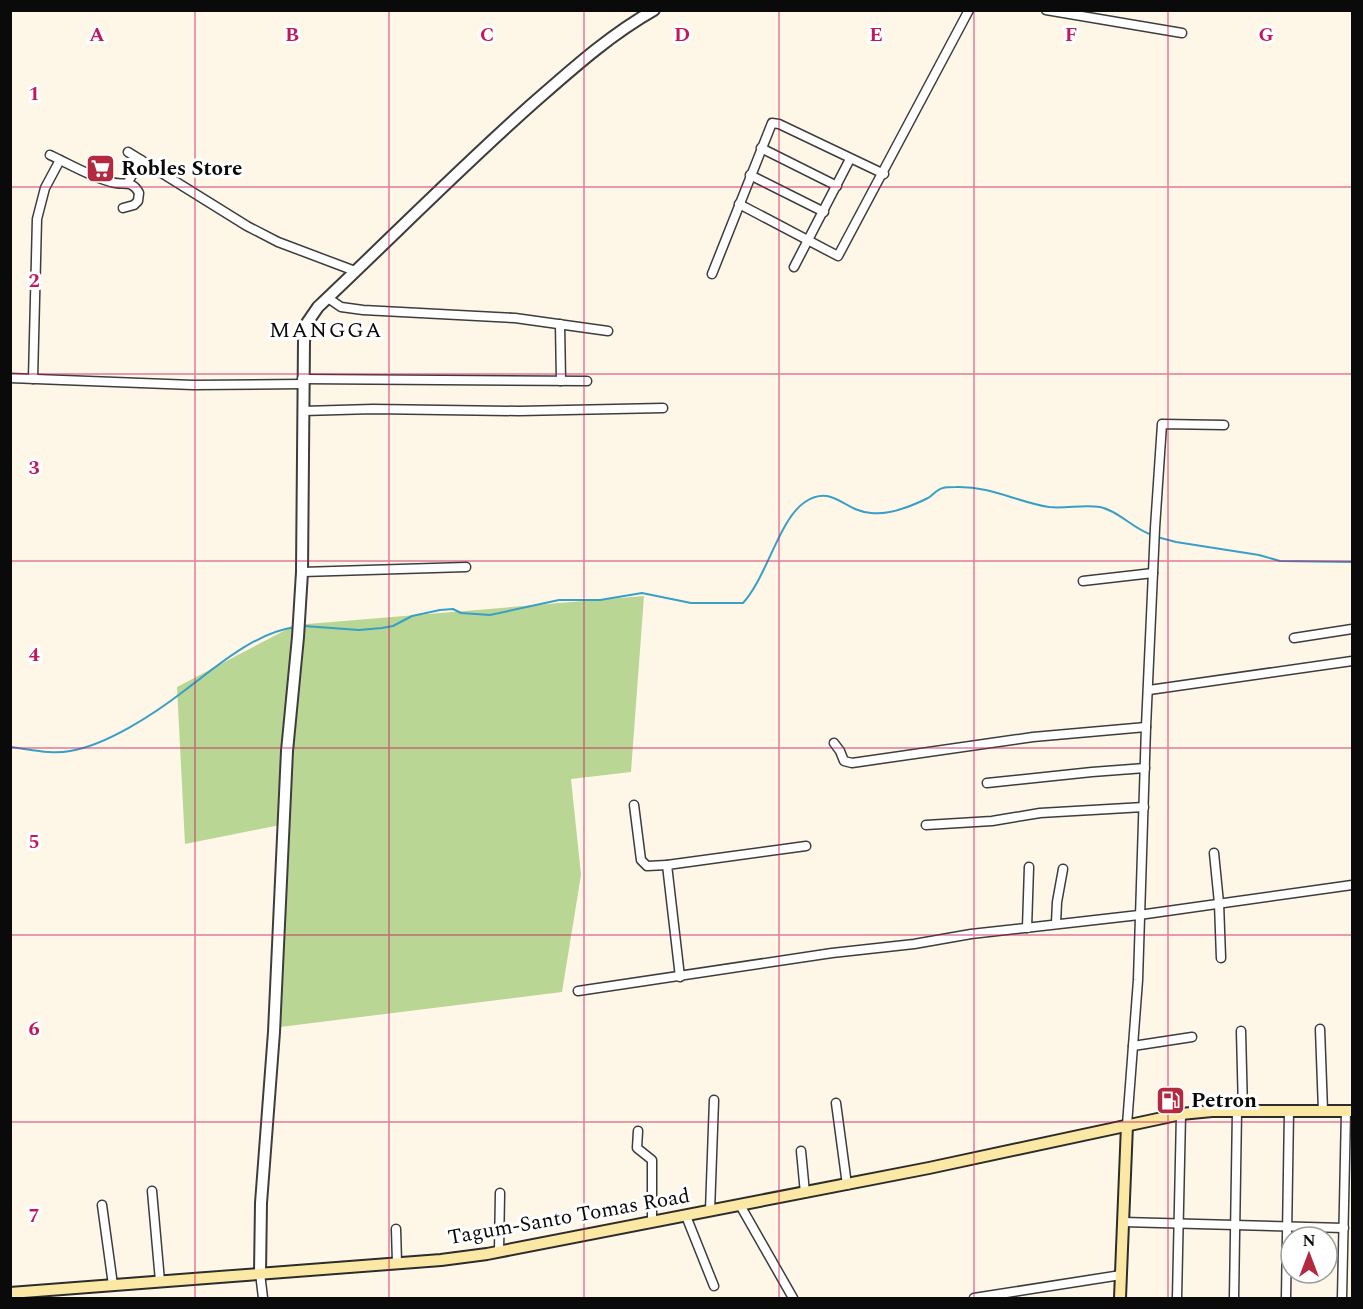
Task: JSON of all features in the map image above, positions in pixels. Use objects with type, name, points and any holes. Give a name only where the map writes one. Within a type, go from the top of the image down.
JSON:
[{"type":"main road","name":"Tagum-Santo Tomas Road","points":[[10,1293],[397,1263],[499,1251],[847,1185],[1181,1114],[1240,1111],[1349,1111]]},
{"type":"main road","points":[[1120,1299],[1127,1125]]},
{"type":"street","points":[[263,1299],[260,1273],[261,1203],[277,987],[287,751],[302,572],[303,382],[307,323],[318,307],[487,145],[585,57],[654,10]]},
{"type":"street","points":[[739,204],[838,256],[884,174],[969,10]]},
{"type":"street","points":[[1046,10],[1182,33]]},
{"type":"street","points":[[712,274],[769,125],[775,123],[884,174]]},
{"type":"street","points":[[761,148],[837,186]]},
{"type":"street","points":[[128,152],[267,237],[355,271]]},
{"type":"street","points":[[50,155],[110,182],[128,182],[137,188],[140,197],[135,205],[123,208]]},
{"type":"street","points":[[794,267],[850,159]]},
{"type":"street","points":[[33,379],[37,219],[45,188],[60,160]]},
{"type":"street","points":[[128,182],[141,160]]},
{"type":"street","points":[[750,175],[824,212]]},
{"type":"street","points":[[328,298],[341,307],[363,310],[514,318],[608,332]]},
{"type":"street","points":[[561,324],[561,381]]},
{"type":"street","points":[[10,378],[193,385],[303,382],[586,381]]},
{"type":"street","points":[[303,411],[663,408]]},
{"type":"street","points":[[1127,1125],[1138,980],[1146,727],[1162,424],[1224,425]]},
{"type":"street","points":[[302,572],[466,567]]},
{"type":"street","points":[[1083,581],[1153,573]]},
{"type":"street","points":[[1294,638],[1353,629]]},
{"type":"street","points":[[1149,690],[1353,661]]},
{"type":"street","points":[[834,743],[844,761],[852,763],[1033,738],[1146,727]]},
{"type":"street","points":[[987,783],[1145,768]]},
{"type":"street","points":[[634,805],[641,860],[647,866],[806,846]]},
{"type":"street","points":[[926,825],[992,821],[1040,813],[1144,807]]},
{"type":"street","points":[[1214,853],[1221,958]]},
{"type":"street","points":[[667,865],[680,977]]},
{"type":"street","points":[[1027,928],[1029,867]]},
{"type":"street","points":[[1056,923],[1063,869]]},
{"type":"street","points":[[578,991],[832,953],[1056,923],[1139,915],[1353,885]]},
{"type":"street","points":[[1320,1029],[1323,1111]]},
{"type":"street","points":[[1234,1299],[1241,1031]]},
{"type":"street","points":[[1133,1046],[1192,1037]]},
{"type":"street","points":[[710,1211],[714,1100]]},
{"type":"street","points":[[836,1103],[847,1185]]},
{"type":"street","points":[[1288,1225],[1289,1111]]},
{"type":"street","points":[[1342,1299],[1349,1111]]},
{"type":"street","points":[[1177,1299],[1181,1114]]},
{"type":"street","points":[[638,1131],[638,1149],[652,1160],[652,1222]]},
{"type":"street","points":[[801,1151],[805,1193]]},
{"type":"street","points":[[152,1191],[160,1281]]},
{"type":"street","points":[[499,1251],[500,1193]]},
{"type":"street","points":[[102,1205],[113,1285]]},
{"type":"street","points":[[740,1205],[793,1299]]},
{"type":"street","points":[[686,1216],[714,1286]]},
{"type":"street","points":[[1123,1222],[1279,1227]]},
{"type":"street","points":[[1339,1228],[1344,1228]]},
{"type":"street","points":[[396,1229],[397,1263]]},
{"type":"street","points":[[974,1299],[1121,1275]]},
{"type":"green space","points":[[644,596],[631,772],[571,779],[581,875],[562,992],[272,1028],[280,825],[185,844],[177,687],[295,625]]},
{"type":"waterway","points":[[304,626],[359,630],[382,628],[393,626],[412,616],[440,610],[453,609],[461,613],[490,615],[559,600],[600,600],[642,593],[691,603],[743,603],[759,579],[780,535],[796,510],[805,502],[823,496],[831,497],[861,511],[878,513],[915,504],[941,489],[969,487],[1049,507],[1100,507],[1152,535]]},
{"type":"waterway","points":[[1157,537],[1259,555],[1280,561],[1352,562]]},
{"type":"waterway","points":[[10,747],[63,752],[99,742],[159,709],[236,652],[265,636],[295,627]]},
{"type":"place","name":"Robles Store","points":[[100,169]]},
{"type":"place","name":"Petron","points":[[1170,1101]]},
{"type":"district","name":"MANGGA","points":[[326,330]]}]
